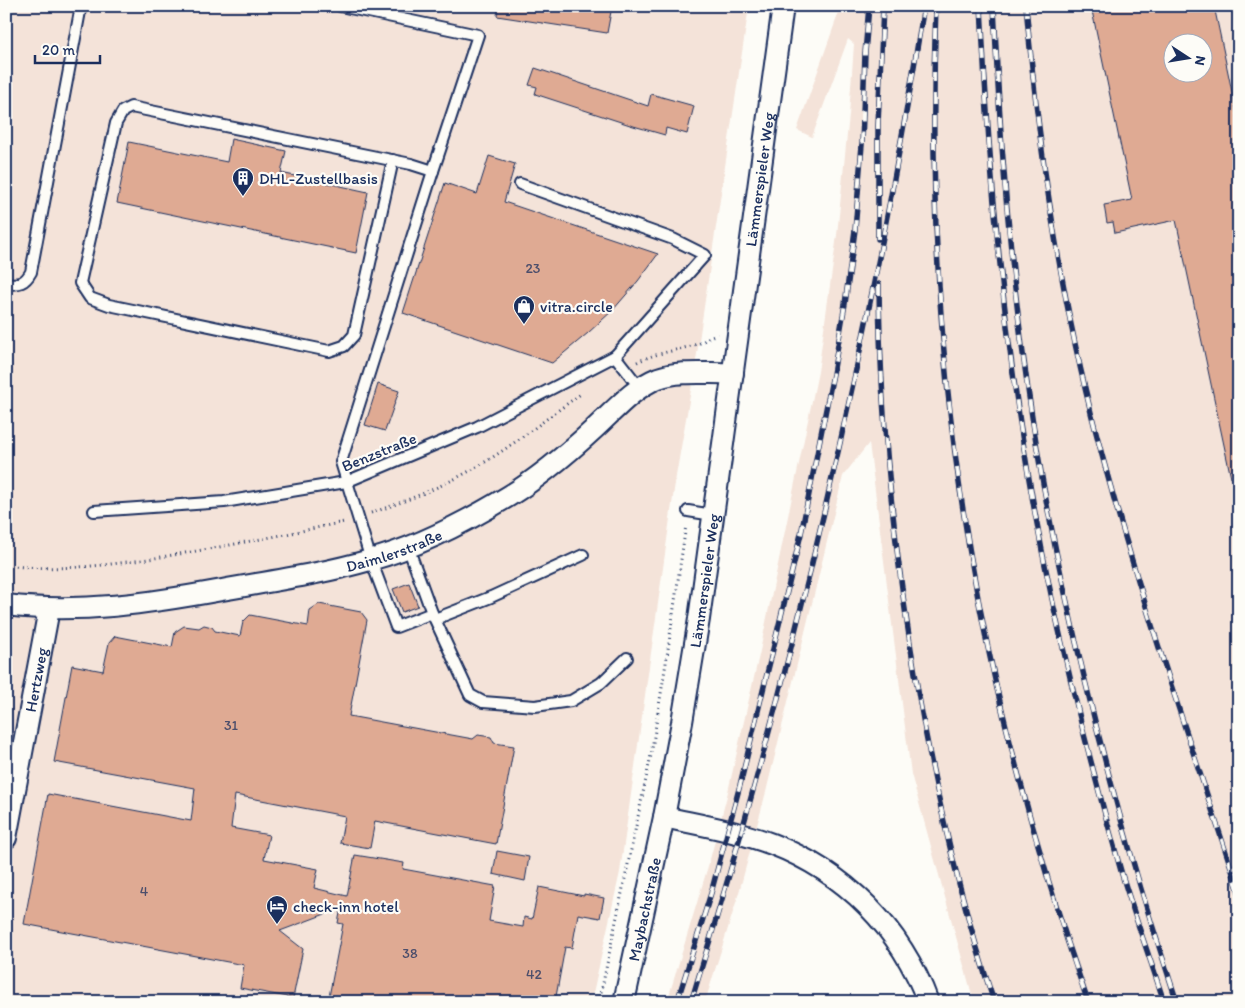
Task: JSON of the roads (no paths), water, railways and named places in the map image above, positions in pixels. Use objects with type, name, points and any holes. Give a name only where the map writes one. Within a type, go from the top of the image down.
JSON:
[{"type":"street","name":"Lämmerspieler Weg","points":[[664,818],[682,722],[784,6]]},
{"type":"street","name":"Daimlerstraße","points":[[6,605],[48,609],[156,601],[307,574],[371,560],[442,532],[526,485],[569,452],[640,388],[671,375],[732,372]]},
{"type":"street","name":"Hertzweg","points":[[6,838],[48,609]]},
{"type":"street","name":"Maybachstraße","points":[[624,1002],[664,818]]},
{"type":"street","points":[[664,818],[712,827],[771,844],[829,873],[857,895],[880,917],[912,964],[928,1002]]},
{"type":"lane","points":[[6,283],[14,285],[22,283],[31,272],[81,6]]},
{"type":"lane","points":[[340,6],[478,34],[341,462],[371,560],[396,627],[492,597],[583,555]]},
{"type":"lane","points":[[393,160],[354,335],[344,346],[329,351],[109,305],[90,298],[80,283],[116,123],[123,111],[131,107],[393,160],[433,171]]},
{"type":"lane","points":[[520,184],[673,240],[705,254],[615,356],[640,388]]},
{"type":"lane","name":"Benzstraße","points":[[94,511],[224,502],[346,482],[477,427],[615,356]]},
{"type":"lane","points":[[688,511],[712,515]]},
{"type":"lane","points":[[408,547],[434,616],[470,695],[483,702],[535,706],[571,701],[601,682],[626,658]]},
{"type":"railway","points":[[677,1002],[711,893],[740,785],[801,534],[833,374],[855,230],[862,145],[865,53],[869,6]]},
{"type":"railway","points":[[878,239],[878,125],[883,6]]},
{"type":"railway","points":[[691,1002],[762,756],[825,508],[879,258],[924,6]]},
{"type":"railway","points":[[936,6],[934,92],[938,264],[953,435],[965,520],[979,605],[997,689],[1017,768],[1038,847],[1088,1002]]},
{"type":"railway","points":[[981,6],[996,230],[1013,378],[1037,526],[1076,701],[1111,837],[1164,1002]]},
{"type":"railway","points":[[994,6],[1002,154],[1016,301],[1037,448],[1050,521],[1106,764],[1124,832],[1177,1002]]},
{"type":"railway","points":[[1026,6],[1044,169],[1062,277],[1084,383],[1129,551],[1239,892]]},
{"type":"railway","points":[[879,284],[882,388],[890,491],[910,646],[942,813],[971,927],[994,1002]]},
{"type":"place","name":"DHL-Zustellbasis","points":[[243,197]]},
{"type":"place","name":"vitra.circle","points":[[524,325]]},
{"type":"place","name":"check-inn hotel","points":[[277,925]]}]
